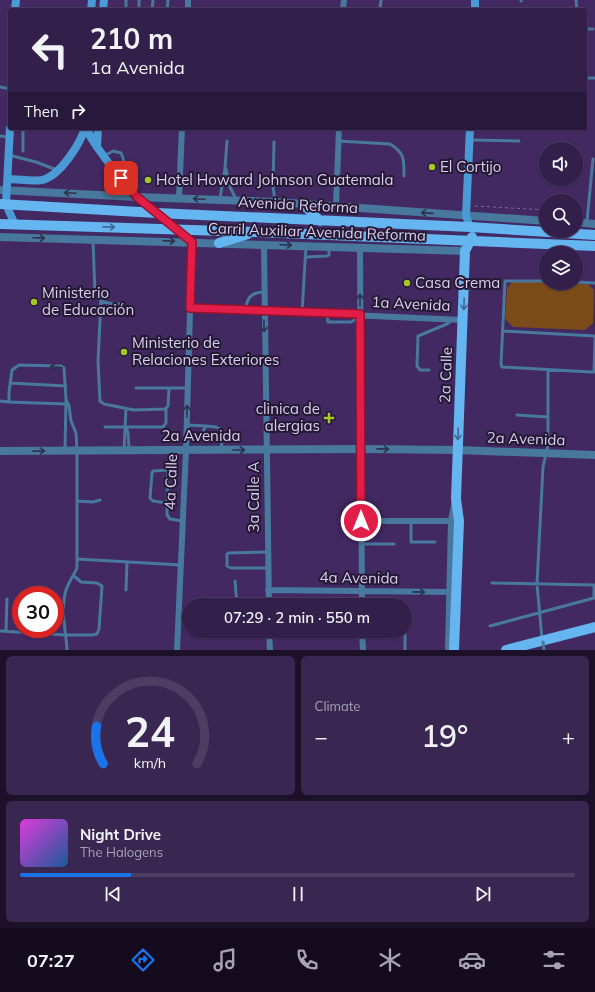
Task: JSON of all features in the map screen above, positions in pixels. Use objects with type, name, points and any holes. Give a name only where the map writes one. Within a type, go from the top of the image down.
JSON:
[{"type":"main road","points":[[8,179],[42,180],[51,176],[57,171],[79,144],[85,130]]},
{"type":"main road","points":[[87,130],[97,147],[137,197],[192,242]]},
{"type":"main road","points":[[97,147],[98,130]]},
{"type":"main road","name":"2a Calle","points":[[454,650],[459,521],[456,499],[458,450],[458,319],[465,241],[472,233],[466,216],[470,130]]},
{"type":"main road","points":[[10,132],[8,179],[4,190],[2,206],[15,224]]},
{"type":"main road","points":[[303,204],[320,221]]},
{"type":"main road","name":"Avenida Reforma","points":[[2,206],[470,227],[595,235]]},
{"type":"main road","name":"2a Calle","points":[[465,241],[458,235],[460,227],[466,216]]},
{"type":"main road","name":"Avenida Reforma","points":[[0,224],[257,232],[595,246]]},
{"type":"main road","points":[[219,243],[257,232]]},
{"type":"main road","points":[[522,650],[595,627]]},
{"type":"main road","points":[[506,650],[543,644],[595,632]]},
{"type":"street","points":[[179,198],[182,130]]},
{"type":"street","points":[[336,206],[339,130]]},
{"type":"street","name":"Carril Auxiliar Avenida Reforma","points":[[4,190],[275,202],[539,221]]},
{"type":"street","name":"Carril Auxiliar Avenida Reforma","points":[[0,236],[465,251]]},
{"type":"street","name":"4a Calle","points":[[177,650],[186,450],[192,242]]},
{"type":"street","name":"3a Calle A","points":[[264,244],[268,598]]},
{"type":"street","points":[[360,247],[362,598]]},
{"type":"street","name":"1a Avenida","points":[[190,308],[458,319]]},
{"type":"street","name":"2a Avenida","points":[[0,451],[361,449],[458,450],[595,455]]},
{"type":"street","name":"2a Calle","points":[[449,650],[452,521],[456,499]]},
{"type":"street","points":[[361,521],[452,521]]},
{"type":"street","name":"4a Avenida","points":[[268,590],[450,592]]},
{"type":"street","points":[[269,638],[270,650]]},
{"type":"street","points":[[362,638],[362,650]]},
{"type":"lane","points":[[587,29],[593,29]]},
{"type":"lane","points":[[23,130],[23,151]]},
{"type":"lane","points":[[0,136],[10,132]]},
{"type":"lane","points":[[470,140],[519,141]]},
{"type":"lane","points":[[220,200],[227,141]]},
{"type":"lane","points":[[338,141],[390,144],[402,154],[404,160],[404,176]]},
{"type":"lane","points":[[274,142],[273,186],[275,202]]},
{"type":"lane","points":[[104,156],[113,151],[120,153],[123,158],[128,187]]},
{"type":"lane","points":[[9,155],[36,162],[57,171]]},
{"type":"lane","points":[[591,223],[593,159]]},
{"type":"lane","points":[[225,168],[230,187],[237,201]]},
{"type":"lane","points":[[93,239],[95,294],[101,301],[108,304],[120,304]]},
{"type":"lane","points":[[302,313],[306,246]]},
{"type":"lane","points":[[306,257],[327,256],[329,255],[330,246]]},
{"type":"lane","points":[[503,331],[595,336],[594,372],[502,367],[503,331],[505,281],[539,281]]},
{"type":"lane","points":[[583,282],[595,283]]},
{"type":"lane","points":[[246,310],[246,305],[251,295],[255,292],[264,292]]},
{"type":"lane","points":[[101,301],[98,361],[100,401],[104,404],[134,410],[166,409]]},
{"type":"lane","points":[[429,370],[420,370],[417,366],[418,336],[458,319]]},
{"type":"lane","points":[[241,360],[265,357]]},
{"type":"lane","points":[[8,402],[12,370],[19,365],[61,366],[64,368],[66,372],[65,451]]},
{"type":"lane","points":[[543,644],[537,584],[543,468],[548,445],[548,370]]},
{"type":"lane","points":[[10,383],[66,386]]},
{"type":"lane","points":[[136,388],[188,388]]},
{"type":"lane","points":[[105,427],[163,427],[166,423],[169,388]]},
{"type":"lane","points":[[66,399],[69,406],[71,421],[75,429],[77,451],[77,568],[65,594],[64,616],[67,650]]},
{"type":"lane","points":[[0,401],[66,404]]},
{"type":"lane","points":[[126,408],[126,427],[124,433],[126,450]]},
{"type":"lane","points":[[517,416],[548,417]]},
{"type":"lane","points":[[186,426],[206,426],[220,429],[222,450]]},
{"type":"lane","points":[[206,426],[203,431],[205,434],[221,436]]},
{"type":"lane","points":[[173,450],[168,470],[168,517],[170,519],[183,520]]},
{"type":"lane","points":[[167,503],[153,502],[151,500],[151,476],[153,471],[168,470]]},
{"type":"lane","points":[[77,501],[93,502],[100,500]]},
{"type":"lane","points":[[411,521],[411,542],[435,542]]},
{"type":"lane","points":[[361,544],[394,544]]},
{"type":"lane","points":[[267,552],[228,553],[227,566],[231,568],[268,568]]},
{"type":"lane","points":[[77,559],[181,565]]},
{"type":"lane","points":[[126,590],[127,562]]},
{"type":"lane","points":[[66,635],[92,635],[97,634],[99,629],[102,586],[97,583],[82,582],[74,576]]},
{"type":"lane","points":[[235,581],[236,598]]},
{"type":"lane","points":[[490,626],[594,598],[594,585],[492,583]]},
{"type":"lane","points":[[6,631],[7,599]]},
{"type":"lane","points":[[0,631],[12,631]]},
{"type":"lane","points":[[405,638],[405,650]]},
{"type":"shaded area","points":[[513,281],[539,282],[539,290],[583,290],[583,284],[588,284],[594,290],[593,323],[585,330],[513,327],[505,319],[507,288]]},
{"type":"place","name":"El Cortijo","points":[[432,167]]},
{"type":"place","name":"Hotel Howard Johnson Guatemala","points":[[148,180]]},
{"type":"place","name":"Casa Crema","points":[[407,283]]},
{"type":"place","name":"Ministerio de Educación","points":[[34,302]]},
{"type":"place","name":"Ministerio de Relaciones Exteriores","points":[[124,352]]},
{"type":"place","name":"clinica de alergias","points":[[329,418]]},
{"type":"route","points":[[121,178],[137,197],[192,242],[190,308],[360,314],[361,521]]}]
